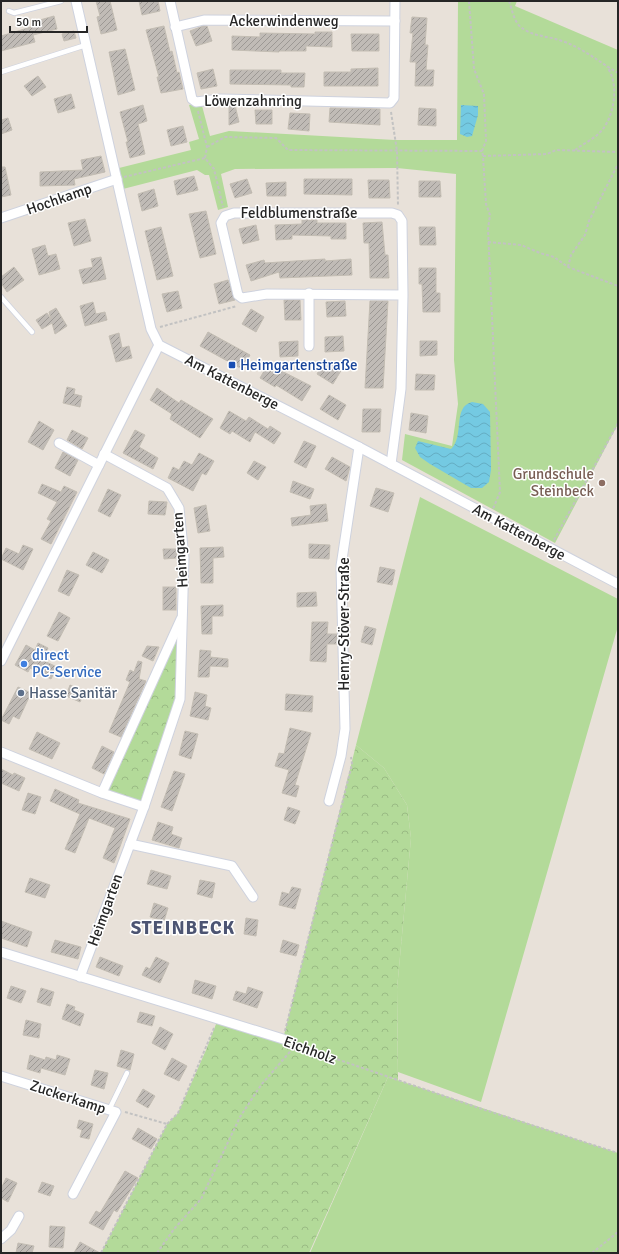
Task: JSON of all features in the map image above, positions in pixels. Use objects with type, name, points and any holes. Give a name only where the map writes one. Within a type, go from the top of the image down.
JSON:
[{"type":"street","points":[[1,661],[159,345],[151,329],[76,1]]},
{"type":"street","name":"Löwenzahnring","points":[[170,1],[192,99],[196,102],[220,99],[390,103]]},
{"type":"street","points":[[390,103],[394,98],[395,1]]},
{"type":"street","name":"Ackerwindenweg","points":[[175,27],[204,20],[395,21]]},
{"type":"street","name":"Hochkamp","points":[[1,218],[117,179]]},
{"type":"street","name":"Feldblumenstraße","points":[[242,298],[238,295],[221,222],[226,216],[234,213],[317,212],[392,213],[398,215]]},
{"type":"street","points":[[391,464],[401,389],[403,295],[402,221],[398,215]]},
{"type":"street","points":[[242,298],[267,294],[309,293],[403,295]]},
{"type":"street","points":[[308,346],[309,293]]},
{"type":"street","name":"Am Kattenberge","points":[[159,345],[359,447],[618,584]]},
{"type":"street","points":[[59,443],[99,465]]},
{"type":"street","name":"Henry-Stöver-Straße","points":[[328,801],[341,756],[345,729],[341,566],[359,447]]},
{"type":"street","name":"Heimgarten","points":[[80,977],[144,807],[180,699],[184,558],[179,508],[167,488],[104,454]]},
{"type":"street","name":"Heimgarten","points":[[102,793],[183,614]]},
{"type":"street","points":[[1,752],[102,793],[144,807]]},
{"type":"street","points":[[130,844],[232,866],[253,897]]},
{"type":"street","name":"Eichholz","points":[[1,952],[283,1039]]},
{"type":"street","name":"Zuckerkamp","points":[[1,1076],[113,1111],[73,1194]]},
{"type":"street","points":[[1,1239],[11,1230],[19,1216]]},
{"type":"lane","points":[[9,11],[14,13],[61,1]]},
{"type":"lane","points":[[1,72],[86,45]]},
{"type":"lane","points":[[1,297],[32,332]]},
{"type":"lane","points":[[113,1111],[127,1073]]},
{"type":"path","points":[[469,1],[474,69],[484,94],[486,141],[482,151],[484,156],[486,204],[490,215],[488,242],[500,492],[489,517]]},
{"type":"path","points":[[509,1],[518,25],[522,29],[542,37],[562,41],[586,52],[618,73]]},
{"type":"path","points":[[574,151],[602,130],[609,119],[614,102],[614,79],[606,66]]},
{"type":"path","points":[[196,102],[207,147],[205,158],[214,169],[226,216]]},
{"type":"path","points":[[390,103],[397,151],[398,215]]},
{"type":"path","points":[[207,147],[226,137],[276,138],[288,150],[482,151]]},
{"type":"path","points":[[484,156],[548,154],[556,150],[618,152]]},
{"type":"path","points":[[117,179],[205,158]]},
{"type":"path","points":[[568,267],[571,255],[585,235],[589,221],[618,164]]},
{"type":"path","points":[[488,242],[521,245],[554,257],[568,267],[618,286]]},
{"type":"path","points":[[151,329],[239,305],[242,298]]},
{"type":"path","points":[[550,548],[618,423]]},
{"type":"path","points":[[283,1039],[352,764],[349,750]]},
{"type":"path","points":[[101,1253],[167,1124],[178,1113],[218,1019]]},
{"type":"path","name":"Eichholz","points":[[283,1039],[295,1046],[618,1153]]},
{"type":"path","points":[[157,1253],[174,1229],[201,1199],[240,1117],[252,1098],[261,1085],[295,1046]]},
{"type":"path","points":[[113,1111],[132,1113],[167,1124]]},
{"type":"path","points":[[592,1253],[618,1232]]},
{"type":"green space","points":[[458,1],[517,1],[515,6],[618,50],[618,424],[555,543],[402,460],[405,434],[452,446],[458,404],[454,360],[456,174],[397,168],[235,169],[221,174],[228,207],[218,210],[209,175],[205,175],[197,170],[119,190],[115,169],[191,150],[189,142],[199,139],[189,105],[201,102],[210,136],[229,131],[395,140],[457,140]]},
{"type":"green space","points":[[420,497],[618,599],[618,626],[481,1102],[398,1072],[397,989],[411,838],[407,805],[384,768],[356,745]]},
{"type":"green space","points":[[183,614],[180,699],[144,807],[102,793]]},
{"type":"green space","points":[[356,745],[384,768],[407,805],[411,838],[397,989],[398,1080],[388,1077],[309,1253],[101,1253],[167,1124],[178,1113],[218,1019],[283,1039]]},
{"type":"green space","points":[[388,1077],[618,1153],[618,1253],[310,1253]]},
{"type":"water","points":[[461,105],[478,106],[478,115],[472,136],[467,137],[460,134]]},
{"type":"water","points":[[472,402],[483,404],[490,412],[491,470],[489,482],[482,488],[471,488],[430,464],[420,457],[415,448],[418,441],[451,449],[457,437],[462,410],[466,405]]},
{"type":"building","points":[[96,1],[110,1],[117,30],[101,34],[97,17],[100,16]]},
{"type":"building","points":[[139,1],[158,1],[160,11],[142,15]]},
{"type":"building","points":[[54,16],[57,29],[33,35],[35,42],[1,51],[1,36],[41,24],[40,20]]},
{"type":"building","points":[[412,17],[427,18],[425,45],[428,45],[426,70],[434,70],[433,86],[415,86],[416,62],[410,62],[413,33],[410,33]]},
{"type":"building","points":[[164,26],[170,52],[172,51],[177,73],[179,72],[183,89],[161,93],[157,77],[159,77],[146,30]]},
{"type":"building","points":[[207,26],[212,41],[196,46],[190,31]]},
{"type":"building","points":[[74,31],[76,38],[64,41],[62,34]]},
{"type":"building","points":[[315,32],[332,32],[332,47],[306,46],[306,51],[279,52],[232,50],[232,36],[260,37],[260,33],[315,34]]},
{"type":"building","points":[[351,34],[379,34],[379,51],[352,51]]},
{"type":"building","points":[[125,49],[135,90],[118,95],[109,52]]},
{"type":"building","points":[[378,68],[378,86],[324,86],[324,72],[351,72],[351,69]]},
{"type":"building","points":[[213,69],[217,86],[201,89],[197,73]]},
{"type":"building","points":[[230,70],[281,70],[281,73],[305,73],[304,87],[291,87],[291,85],[230,84]]},
{"type":"building","points":[[38,76],[46,87],[32,96],[24,86]]},
{"type":"building","points":[[71,94],[75,108],[58,113],[54,99]]},
{"type":"building","points":[[143,105],[147,121],[138,124],[145,154],[130,158],[126,142],[128,142],[120,112]]},
{"type":"building","points":[[229,105],[235,105],[239,122],[229,125]]},
{"type":"building","points":[[330,108],[380,109],[380,125],[329,122]]},
{"type":"building","points":[[419,108],[436,109],[436,126],[418,125]]},
{"type":"building","points":[[255,110],[272,110],[272,124],[256,124]]},
{"type":"building","points":[[290,113],[310,114],[309,131],[288,129]]},
{"type":"building","points":[[8,118],[12,130],[1,134],[1,120]]},
{"type":"building","points":[[183,126],[187,142],[171,146],[167,130]]},
{"type":"building","points":[[101,156],[105,172],[74,179],[75,185],[40,186],[40,172],[83,170],[81,160]]},
{"type":"building","points":[[1,167],[5,167],[11,195],[1,197]]},
{"type":"building","points":[[194,176],[198,190],[177,195],[174,181]]},
{"type":"building","points":[[247,179],[252,193],[235,198],[230,184]]},
{"type":"building","points":[[304,179],[352,179],[352,195],[304,194]]},
{"type":"building","points":[[368,180],[389,180],[390,198],[369,198]]},
{"type":"building","points":[[419,181],[440,181],[441,197],[419,197]]},
{"type":"building","points":[[286,182],[286,196],[267,196],[266,183]]},
{"type":"building","points":[[154,189],[158,206],[142,211],[138,194]]},
{"type":"building","points":[[206,211],[216,254],[200,258],[189,214]]},
{"type":"building","points":[[85,219],[91,241],[74,246],[68,223]]},
{"type":"building","points":[[302,220],[317,220],[317,223],[346,223],[346,239],[331,239],[331,236],[292,235],[292,239],[276,240],[275,225],[302,224]]},
{"type":"building","points":[[382,222],[385,255],[388,255],[389,278],[370,278],[369,243],[364,243],[363,223]]},
{"type":"building","points":[[256,225],[259,240],[243,244],[239,229]]},
{"type":"building","points":[[161,227],[173,276],[157,280],[145,231]]},
{"type":"building","points":[[419,227],[435,227],[436,245],[420,245]]},
{"type":"building","points":[[45,245],[48,256],[56,254],[60,269],[39,275],[32,249]]},
{"type":"building","points":[[101,257],[106,279],[83,284],[79,270],[93,267],[91,259]]},
{"type":"building","points":[[325,259],[325,261],[351,259],[352,275],[280,278],[279,272],[251,281],[246,265],[264,260],[265,263]]},
{"type":"building","points":[[14,267],[24,280],[7,292],[1,283],[1,277]]},
{"type":"building","points":[[419,268],[436,268],[436,293],[440,293],[440,312],[423,312],[422,284],[419,284]]},
{"type":"building","points":[[228,280],[235,300],[219,304],[214,284]]},
{"type":"building","points":[[178,291],[182,308],[167,312],[162,294]]},
{"type":"building","points":[[284,300],[300,300],[301,320],[285,320]]},
{"type":"building","points":[[345,301],[346,316],[327,317],[326,302]]},
{"type":"building","points":[[370,301],[388,301],[383,388],[365,388]]},
{"type":"building","points":[[93,302],[96,314],[105,312],[107,320],[85,326],[80,306]]},
{"type":"building","points":[[56,308],[67,326],[55,334],[52,323],[42,329],[36,320],[47,313],[51,319],[49,312]]},
{"type":"building","points":[[251,309],[264,317],[256,332],[242,324]]},
{"type":"building","points":[[208,332],[250,355],[242,369],[200,346]]},
{"type":"building","points":[[119,333],[122,348],[129,346],[132,358],[116,362],[109,336]]},
{"type":"building","points":[[343,336],[344,351],[325,352],[325,337]]},
{"type":"building","points":[[298,341],[298,356],[280,357],[279,342]]},
{"type":"building","points":[[420,341],[437,341],[437,355],[420,356]]},
{"type":"building","points":[[325,360],[342,369],[333,384],[317,374]]},
{"type":"building","points":[[268,364],[311,386],[302,401],[276,385],[275,387],[260,378]]},
{"type":"building","points":[[416,374],[435,375],[434,390],[415,390]]},
{"type":"building","points":[[67,387],[75,389],[74,394],[82,396],[80,407],[63,403]]},
{"type":"building","points":[[157,388],[179,403],[181,400],[213,419],[200,438],[170,419],[172,414],[150,400]]},
{"type":"building","points":[[329,395],[346,405],[338,420],[320,409]]},
{"type":"building","points":[[363,409],[381,409],[380,432],[362,432]]},
{"type":"building","points":[[229,411],[246,421],[249,417],[268,429],[270,426],[281,433],[274,444],[255,432],[250,442],[232,431],[230,434],[220,428]]},
{"type":"building","points":[[411,413],[428,416],[426,433],[409,430]]},
{"type":"building","points":[[39,421],[54,430],[43,450],[28,442]]},
{"type":"building","points":[[72,430],[88,438],[82,449],[67,440]]},
{"type":"building","points":[[135,430],[145,435],[139,447],[158,458],[153,469],[123,453]]},
{"type":"building","points":[[304,441],[316,446],[306,468],[294,462]]},
{"type":"building","points":[[63,452],[78,460],[70,476],[55,468]]},
{"type":"building","points":[[199,453],[214,461],[206,475],[202,473],[193,491],[168,478],[173,467],[179,470],[184,461],[192,465]]},
{"type":"building","points":[[332,457],[350,467],[346,481],[325,469]]},
{"type":"building","points":[[254,461],[266,467],[258,480],[247,473]]},
{"type":"building","points":[[293,481],[314,489],[310,499],[290,492]]},
{"type":"building","points":[[42,484],[61,492],[64,486],[77,492],[51,544],[41,539],[51,521],[47,519],[57,502],[38,493]]},
{"type":"building","points":[[376,488],[394,493],[388,512],[370,506]]},
{"type":"building","points":[[108,489],[121,495],[110,517],[98,511]]},
{"type":"building","points":[[149,501],[167,502],[165,515],[148,514]]},
{"type":"building","points":[[326,504],[328,521],[292,526],[291,518],[311,515],[310,506]]},
{"type":"building","points":[[206,505],[210,531],[198,533],[194,508]]},
{"type":"building","points":[[309,544],[330,545],[329,559],[309,558]]},
{"type":"building","points":[[23,545],[33,549],[23,570],[1,559],[6,548],[19,554]]},
{"type":"building","points":[[223,547],[224,557],[213,558],[213,583],[201,583],[200,548]]},
{"type":"building","points":[[163,549],[176,549],[177,558],[164,559]]},
{"type":"building","points":[[93,552],[109,560],[102,573],[86,565]]},
{"type":"building","points":[[380,567],[395,570],[392,585],[377,582]]},
{"type":"building","points":[[67,570],[79,575],[69,596],[58,591]]},
{"type":"building","points":[[163,587],[176,587],[176,610],[163,610]]},
{"type":"building","points":[[316,592],[317,606],[297,607],[297,593]]},
{"type":"building","points":[[223,605],[223,616],[212,616],[212,634],[202,634],[201,606]]},
{"type":"building","points":[[59,612],[70,618],[58,641],[47,636]]},
{"type":"building","points":[[312,622],[328,622],[327,634],[337,634],[337,644],[327,644],[326,662],[310,661]]},
{"type":"building","points":[[365,626],[376,629],[372,645],[361,642]]},
{"type":"building","points":[[38,643],[48,648],[42,660],[57,667],[51,679],[30,668],[28,672],[15,665],[26,645],[35,650]]},
{"type":"building","points":[[147,646],[159,647],[153,661],[142,656]]},
{"type":"building","points":[[200,650],[211,651],[210,657],[228,659],[228,667],[210,666],[209,677],[198,677]]},
{"type":"building","points":[[138,661],[142,662],[139,679],[146,681],[121,737],[109,732],[130,682],[126,680],[130,670],[134,672]]},
{"type":"building","points":[[70,685],[85,692],[80,702],[66,696]]},
{"type":"building","points":[[18,687],[31,693],[19,719],[13,716],[9,724],[1,720]]},
{"type":"building","points":[[195,692],[207,695],[205,706],[211,708],[208,720],[190,716]]},
{"type":"building","points":[[286,694],[313,696],[312,712],[285,710]]},
{"type":"building","points":[[290,728],[311,733],[295,785],[299,786],[296,797],[282,793],[289,770],[275,766],[279,753],[284,754]]},
{"type":"building","points":[[185,731],[198,734],[191,759],[179,755]]},
{"type":"building","points":[[37,732],[60,743],[52,759],[29,749]]},
{"type":"building","points":[[102,746],[114,752],[104,774],[92,768]]},
{"type":"building","points":[[1,769],[13,775],[14,773],[25,778],[19,791],[1,783]]},
{"type":"building","points":[[174,771],[185,774],[172,811],[161,807]]},
{"type":"building","points":[[55,789],[79,800],[78,803],[130,819],[114,863],[103,858],[115,828],[89,818],[75,853],[65,849],[80,814],[50,801]]},
{"type":"building","points":[[28,793],[41,797],[35,814],[22,810]]},
{"type":"building","points":[[288,807],[300,811],[295,824],[284,820]]},
{"type":"building","points":[[158,822],[173,827],[171,834],[182,838],[179,848],[152,840]]},
{"type":"building","points":[[151,870],[171,876],[167,889],[147,884]]},
{"type":"building","points":[[30,878],[50,885],[45,898],[25,892]]},
{"type":"building","points":[[200,880],[215,883],[212,898],[197,894]]},
{"type":"building","points":[[292,887],[301,889],[295,909],[279,905],[282,892],[289,894]]},
{"type":"building","points":[[154,903],[168,908],[164,921],[150,917]]},
{"type":"building","points":[[246,918],[258,920],[256,936],[244,934]]},
{"type":"building","points":[[1,921],[32,932],[27,947],[1,938]]},
{"type":"building","points":[[55,940],[81,947],[78,959],[51,952]]},
{"type":"building","points":[[283,940],[299,945],[296,956],[280,952]]},
{"type":"building","points":[[100,957],[123,966],[119,976],[96,967]]},
{"type":"building","points":[[156,957],[169,963],[160,983],[142,975],[146,967],[150,969]]},
{"type":"building","points":[[195,980],[216,986],[212,999],[192,993]]},
{"type":"building","points":[[11,986],[26,991],[21,1003],[7,998]]},
{"type":"building","points":[[248,987],[263,992],[257,1008],[233,1000],[236,991],[246,994]]},
{"type":"building","points":[[41,988],[54,992],[50,1006],[37,1002]]},
{"type":"building","points":[[67,1004],[75,1007],[74,1010],[84,1014],[80,1026],[62,1019]]},
{"type":"building","points":[[140,1012],[155,1016],[152,1026],[137,1022]]},
{"type":"building","points":[[26,1020],[41,1024],[39,1038],[23,1035]]},
{"type":"building","points":[[160,1027],[173,1034],[165,1050],[152,1043]]},
{"type":"building","points":[[121,1050],[134,1054],[130,1070],[117,1066]]},
{"type":"building","points":[[30,1055],[45,1060],[46,1057],[56,1060],[57,1055],[70,1059],[65,1075],[41,1068],[40,1073],[27,1069]]},
{"type":"building","points":[[172,1058],[187,1066],[179,1081],[164,1074]]},
{"type":"building","points":[[95,1070],[108,1073],[104,1089],[91,1085]]},
{"type":"building","points":[[143,1089],[155,1096],[148,1108],[136,1101]]},
{"type":"building","points":[[79,1120],[93,1124],[89,1139],[80,1137],[82,1130],[77,1128]]},
{"type":"building","points":[[138,1128],[157,1139],[151,1149],[132,1139]]},
{"type":"building","points":[[125,1171],[138,1178],[117,1212],[114,1210],[103,1230],[89,1223],[96,1211],[100,1213]]},
{"type":"building","points":[[6,1178],[17,1183],[8,1202],[1,1198],[1,1189]]},
{"type":"building","points":[[42,1182],[54,1186],[50,1196],[38,1192]]},
{"type":"building","points":[[50,1226],[65,1227],[63,1248],[49,1247]]},
{"type":"building","points":[[80,1242],[100,1253],[74,1253]]},
{"type":"building","points":[[18,1243],[34,1246],[32,1253],[16,1253]]},
{"type":"place","name":"Heimgartenstraße","points":[[232,365]]},
{"type":"place","name":"Grundschule Steinbeck","points":[[602,483]]},
{"type":"place","name":"direct PC-Service","points":[[24,664]]},
{"type":"place","name":"Hasse Sanitär","points":[[21,693]]},
{"type":"district","name":"STEINBECK","points":[[183,927]]}]
